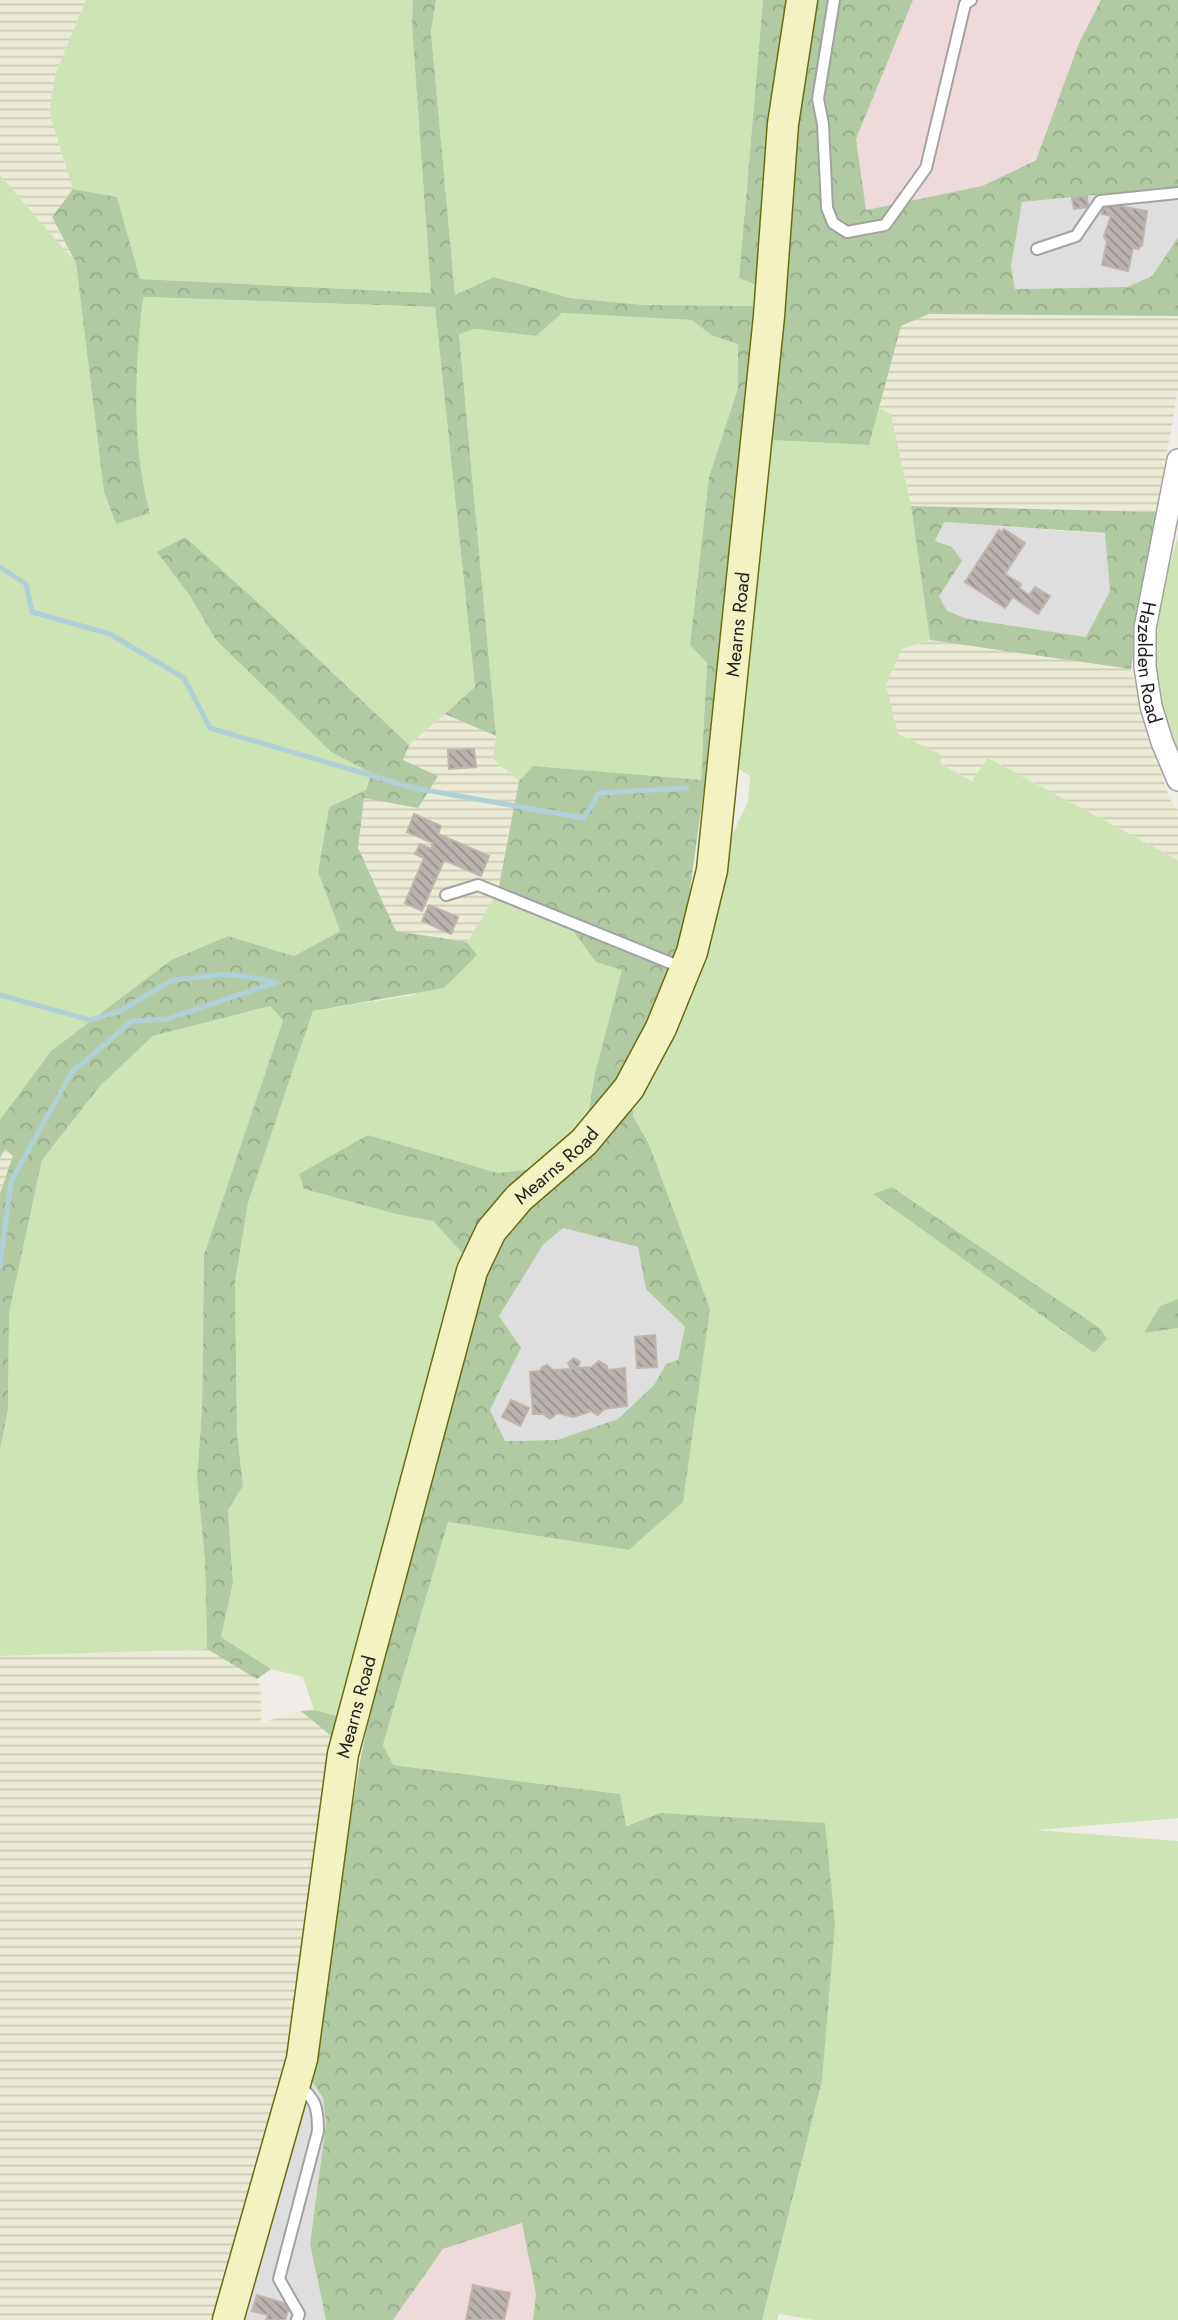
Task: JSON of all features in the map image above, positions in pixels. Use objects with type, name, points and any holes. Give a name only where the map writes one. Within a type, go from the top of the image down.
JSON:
[{"type":"street","name":"Mearns Road","points":[[228,2320],[302,2059],[343,1754],[472,1270],[491,1231],[519,1198],[584,1142],[629,1088],[661,1028],[692,953],[712,870],[768,330],[783,124],[802,0]]},
{"type":"street","name":"Hazelden Road","points":[[1178,460],[1145,628],[1145,667],[1151,706],[1178,780]]},
{"type":"lane","points":[[834,0],[818,99],[823,124],[827,208],[833,223],[847,232],[885,225],[926,168],[965,4],[971,0]]},
{"type":"lane","points":[[1037,249],[1076,236],[1100,201],[1178,193]]},
{"type":"lane","points":[[446,895],[478,885],[685,969]]},
{"type":"lane","points":[[295,2083],[311,2095],[318,2112],[318,2130],[279,2279],[299,2314],[297,2320]]},
{"type":"shaded area","points":[[913,0],[1101,0],[1079,43],[1036,159],[982,186],[865,210],[856,139]]},
{"type":"shaded area","points":[[1178,187],[1178,237],[1152,276],[1127,287],[1015,289],[1011,266],[1021,202]]},
{"type":"shaded area","points":[[944,522],[1106,534],[1110,591],[1086,637],[968,619],[947,611],[939,596],[935,541]]},
{"type":"shaded area","points":[[563,1228],[639,1247],[646,1289],[685,1327],[678,1360],[666,1364],[654,1385],[618,1419],[557,1440],[505,1441],[490,1410],[521,1348],[499,1316],[543,1245]]},
{"type":"shaded area","points":[[307,2073],[324,2098],[326,2123],[310,2244],[326,2320],[240,2320]]},
{"type":"shaded area","points":[[523,2223],[536,2294],[533,2320],[393,2320],[443,2249]]},
{"type":"green space","points":[[0,0],[86,0],[56,72],[49,112],[73,189],[52,217],[76,263],[0,175]]},
{"type":"green space","points":[[86,0],[413,0],[412,25],[431,293],[140,279],[117,197],[73,189],[49,112],[56,72]]},
{"type":"green space","points":[[413,0],[436,0],[431,32],[455,295],[494,277],[570,298],[645,305],[754,306],[705,781],[682,947],[632,1067],[633,1116],[649,1144],[710,1309],[683,1502],[629,1550],[448,1522],[383,1745],[393,1765],[620,1794],[626,1826],[660,1813],[825,1823],[835,1924],[822,2081],[762,2320],[533,2320],[536,2294],[522,2223],[443,2249],[393,2320],[326,2320],[310,2244],[326,2123],[323,2098],[307,2073],[361,1756],[418,1501],[477,1282],[462,1253],[433,1221],[396,1214],[304,1189],[299,1174],[368,1135],[498,1173],[550,1167],[588,1115],[595,1073],[622,970],[596,962],[565,920],[498,891],[519,781],[533,766],[701,780],[707,663],[690,645],[709,477],[738,388],[738,344],[711,335],[692,320],[562,313],[536,336],[475,329],[459,334],[496,736],[445,714],[475,687],[435,307],[143,297],[136,405],[140,460],[150,513],[116,524],[104,492],[76,263],[52,217],[73,189],[117,197],[140,279],[431,293],[412,25]],"holes":[[[563,1228],[638,1247],[646,1289],[685,1327],[678,1360],[666,1364],[654,1385],[618,1419],[557,1440],[505,1441],[490,1410],[521,1348],[499,1316],[543,1245]]]},
{"type":"green space","points":[[436,0],[763,0],[739,277],[757,285],[754,306],[645,305],[570,298],[495,277],[455,295],[431,32]]},
{"type":"green space","points":[[763,0],[913,0],[856,139],[866,210],[982,186],[1036,160],[1079,43],[1101,0],[1178,0],[1178,187],[1022,202],[1011,266],[1015,289],[1127,287],[1152,276],[1178,237],[1178,316],[929,314],[901,326],[869,445],[770,440],[781,295],[739,278]]},
{"type":"green space","points":[[0,175],[76,263],[104,492],[116,524],[150,512],[137,432],[142,297],[435,307],[475,688],[409,745],[185,537],[158,553],[190,596],[216,640],[331,752],[371,773],[366,790],[329,807],[318,872],[340,931],[294,956],[228,936],[171,960],[51,1051],[0,1120]]},
{"type":"green space","points":[[562,313],[692,320],[711,335],[738,343],[738,388],[709,477],[690,645],[707,663],[701,781],[534,766],[519,781],[493,759],[496,736],[459,333],[475,329],[536,336]]},
{"type":"green space","points":[[929,314],[1178,316],[1178,391],[1156,512],[911,506],[891,414],[879,408],[901,326]]},
{"type":"green space","points":[[879,408],[891,414],[911,506],[930,640],[902,649],[886,685],[898,734],[940,754],[941,764],[972,781],[988,758],[1178,860],[1178,1299],[1160,1306],[1145,1333],[1178,1328],[1178,1818],[1036,1830],[1178,1841],[1178,2320],[814,2320],[779,2314],[777,2320],[762,2320],[822,2081],[660,1813],[625,1826],[620,1794],[392,1765],[383,1745],[448,1522],[629,1550],[710,1309],[649,1144],[633,1116],[633,1100],[664,1053],[695,984],[731,837],[748,802],[750,776],[732,765],[770,440],[869,445]],"holes":[[[892,1187],[1101,1329],[1107,1339],[874,1195]]]},
{"type":"green space","points":[[911,506],[1156,512],[1131,669],[930,640]],"holes":[[[944,522],[1105,533],[1110,591],[1086,637],[968,619],[947,611],[939,596],[962,561],[952,547],[935,541]]]},
{"type":"green space","points":[[185,537],[409,745],[403,760],[438,776],[418,808],[364,798],[358,848],[396,931],[467,942],[477,955],[444,988],[313,1011],[248,1203],[235,1282],[237,1432],[243,1486],[228,1510],[233,1583],[221,1637],[271,1669],[257,1679],[207,1649],[205,1561],[197,1479],[202,1409],[204,1255],[283,1020],[270,1006],[153,1036],[100,1086],[42,1160],[9,1313],[8,1409],[0,1450],[0,1193],[13,1156],[5,1149],[0,1158],[0,1120],[51,1051],[171,960],[228,936],[294,956],[340,931],[318,872],[329,807],[366,790],[371,773],[331,752],[216,640],[190,596],[157,552]]},
{"type":"green space","points":[[1178,537],[1178,752],[1170,737],[1151,659],[1157,588],[1169,566]]},
{"type":"green space","points":[[930,640],[1131,669],[1169,798],[1178,810],[1178,860],[988,758],[973,781],[941,764],[939,754],[898,734],[886,685],[902,649]]},
{"type":"green space","points":[[445,714],[496,736],[493,759],[519,781],[498,891],[467,942],[396,931],[358,848],[363,798],[402,760],[409,745]]},
{"type":"green space","points":[[498,891],[565,920],[622,970],[595,1073],[588,1115],[550,1167],[498,1173],[368,1135],[304,1189],[396,1214],[433,1221],[462,1253],[342,1717],[314,1710],[303,1677],[271,1669],[221,1637],[233,1583],[228,1510],[243,1486],[237,1432],[235,1282],[248,1203],[313,1011],[413,995],[477,955],[467,942]]},
{"type":"green space","points":[[270,1006],[283,1020],[204,1255],[202,1409],[197,1479],[205,1561],[207,1649],[0,1656],[0,1450],[8,1409],[9,1313],[42,1160],[100,1086],[153,1036]]},
{"type":"green space","points":[[5,1149],[14,1156],[0,1193],[0,1158]]},
{"type":"green space","points":[[892,1187],[1101,1329],[1107,1339],[1094,1353],[873,1194]]},
{"type":"green space","points":[[1178,1299],[1178,1328],[1144,1333],[1160,1306]]},
{"type":"green space","points":[[207,1649],[257,1679],[261,1688],[261,1723],[301,1711],[336,1740],[291,2057],[214,2320],[0,2320],[0,1656]]},
{"type":"green space","points":[[314,1710],[342,1717],[336,1740],[301,1711]]},
{"type":"building","points":[[1087,196],[1088,207],[1074,209],[1072,198]]},
{"type":"building","points":[[1104,203],[1147,211],[1142,246],[1139,249],[1133,248],[1128,271],[1102,265],[1107,242],[1104,236],[1111,216],[1102,214]]},
{"type":"building","points":[[1004,529],[1025,543],[1005,574],[1021,584],[1019,588],[1029,595],[1035,587],[1050,596],[1038,614],[1013,597],[1005,608],[965,582],[999,530],[1002,532]]},
{"type":"building","points":[[474,749],[476,767],[449,769],[448,750]]},
{"type":"building","points":[[414,814],[441,826],[438,834],[489,856],[481,876],[444,860],[422,911],[405,903],[424,858],[415,854],[420,844],[431,849],[433,843],[407,832]]},
{"type":"building","points":[[429,905],[458,917],[451,934],[422,921]]},
{"type":"building","points":[[655,1335],[657,1367],[637,1368],[635,1337]]},
{"type":"building","points":[[574,1358],[580,1362],[578,1368],[592,1367],[599,1361],[607,1366],[607,1370],[625,1368],[627,1406],[604,1409],[598,1415],[589,1410],[573,1417],[557,1413],[550,1419],[543,1414],[533,1414],[530,1372],[540,1371],[547,1365],[553,1370],[571,1369],[568,1363]]},
{"type":"building","points":[[511,1400],[529,1408],[520,1426],[502,1417]]},
{"type":"building","points":[[473,2285],[510,2293],[504,2320],[466,2320]]},
{"type":"building","points":[[257,2295],[290,2305],[285,2320],[266,2320],[268,2315],[252,2311]]},
{"type":"waterway","points":[[0,567],[26,584],[32,612],[110,634],[184,678],[210,728],[414,788],[584,818],[599,793],[687,788]]},
{"type":"waterway","points":[[0,995],[90,1020],[118,1012],[172,980],[228,974],[277,982],[167,1019],[132,1021],[72,1072],[11,1181],[0,1266]]}]
